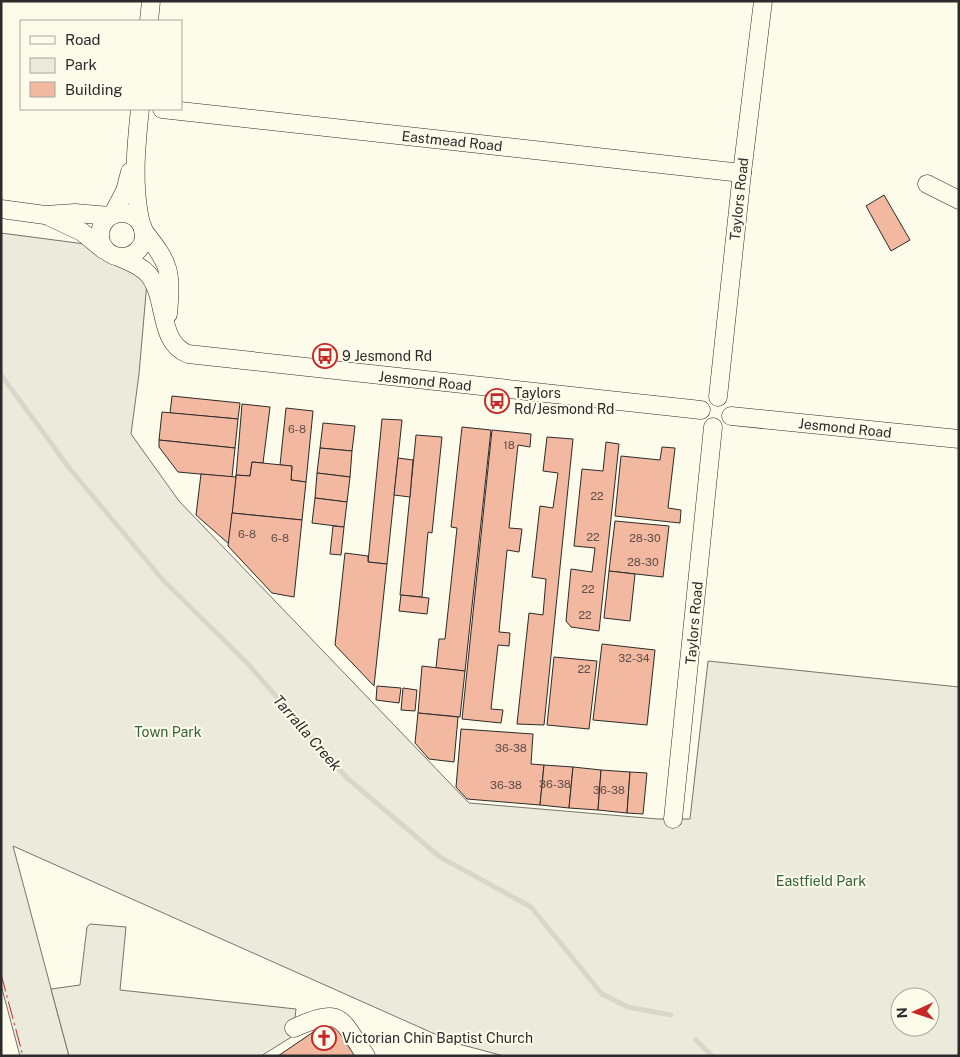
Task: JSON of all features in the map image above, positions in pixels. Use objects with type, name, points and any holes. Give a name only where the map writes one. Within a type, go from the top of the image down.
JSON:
[{"type":"street","points":[[149,20],[151,1]]},
{"type":"street","name":"Taylors Road","points":[[718,397],[742,172],[763,1]]},
{"type":"street","points":[[45,215],[82,232],[104,250],[121,258],[127,257],[139,250],[142,244],[142,227],[136,190],[136,147],[140,110]]},
{"type":"street","name":"Eastmead Road","points":[[171,110],[742,172]]},
{"type":"street","points":[[104,250],[101,243],[100,228],[112,215],[125,191],[136,147]]},
{"type":"street","points":[[927,184],[959,200]]},
{"type":"street","points":[[1,209],[45,215],[112,215],[120,213],[132,215],[168,266],[171,282],[167,326]]},
{"type":"street","name":"Jesmond Road","points":[[121,258],[146,272],[156,285],[170,339],[180,351],[202,357],[701,410]]},
{"type":"street","points":[[718,397],[729,403],[731,416],[722,426],[713,427],[702,419],[701,410],[705,402],[718,397]]},
{"type":"street","name":"Jesmond Road","points":[[731,416],[959,439]]},
{"type":"street","name":"Taylors Road","points":[[673,819],[713,427]]},
{"type":"street","points":[[294,1028],[320,1017],[331,1016],[341,1019],[366,1056]]},
{"type":"green space","name":"Town Park","points":[[1,233],[85,244],[107,262],[130,270],[147,282],[139,374],[131,434],[179,501],[469,803],[658,819],[690,819],[708,661],[959,687],[959,1056],[504,1056],[455,1043],[13,846],[69,1056],[20,1056],[1,985]]},
{"type":"shaded area","points":[[90,924],[126,927],[120,990],[296,1009],[293,1036],[261,1056],[69,1056],[51,989],[80,985],[87,927]]},
{"type":"building","points":[[884,195],[910,240],[891,251],[866,206]]},
{"type":"building","points":[[172,396],[240,403],[238,419],[170,413]]},
{"type":"building","points":[[242,404],[270,407],[263,463],[252,462],[250,476],[236,475]]},
{"type":"building","points":[[286,408],[313,411],[306,482],[291,480],[292,466],[280,465]]},
{"type":"building","points":[[162,412],[238,419],[235,448],[159,440]]},
{"type":"building","points":[[382,419],[402,420],[387,564],[368,562]]},
{"type":"building","points":[[323,423],[355,426],[352,451],[320,448]]},
{"type":"building","points":[[462,427],[491,430],[465,671],[436,668],[439,639],[445,639],[457,528],[451,527]]},
{"type":"building","points":[[492,430],[531,434],[530,447],[518,445],[509,528],[522,529],[519,552],[507,550],[499,632],[510,633],[509,646],[498,645],[491,709],[503,710],[501,723],[462,719]]},
{"type":"building","points":[[416,435],[442,437],[432,533],[428,532],[422,597],[400,595]]},
{"type":"building","points":[[547,437],[573,439],[544,725],[517,724],[529,613],[543,615],[546,579],[532,577],[540,506],[553,508],[558,473],[543,471]]},
{"type":"building","points":[[159,440],[235,448],[232,477],[178,472],[159,447]]},
{"type":"building","points":[[606,442],[619,444],[599,631],[571,627],[566,621],[571,569],[592,572],[595,548],[574,546],[582,469],[603,471]]},
{"type":"building","points":[[662,447],[675,448],[668,508],[681,510],[680,523],[615,516],[621,456],[660,460]]},
{"type":"building","points":[[320,448],[352,451],[350,477],[317,473]]},
{"type":"building","points":[[398,458],[413,460],[410,497],[394,495]]},
{"type":"building","points":[[252,462],[292,466],[291,480],[306,482],[302,520],[232,513],[236,475],[250,476]]},
{"type":"building","points":[[317,473],[350,477],[347,502],[315,498]]},
{"type":"building","points":[[201,474],[236,477],[229,544],[196,515]]},
{"type":"building","points":[[315,498],[347,502],[344,527],[312,523]]},
{"type":"building","points":[[232,513],[302,520],[294,597],[272,593],[228,546]]},
{"type":"building","points":[[615,521],[669,526],[663,577],[609,571]]},
{"type":"building","points":[[333,526],[344,527],[341,555],[330,554]]},
{"type":"building","points":[[345,553],[368,556],[368,562],[387,564],[374,686],[335,645]]},
{"type":"building","points":[[609,571],[635,574],[630,621],[604,618]]},
{"type":"building","points":[[401,595],[429,598],[427,614],[399,611]]},
{"type":"building","points":[[602,644],[655,650],[647,725],[593,720]]},
{"type":"building","points":[[554,657],[597,661],[589,729],[547,725]]},
{"type":"building","points":[[422,666],[465,671],[460,717],[418,713]]},
{"type":"building","points":[[377,686],[401,688],[399,703],[376,700]]},
{"type":"building","points":[[403,688],[417,690],[415,711],[401,710]]},
{"type":"building","points":[[418,713],[458,717],[454,762],[429,759],[415,743]]},
{"type":"building","points":[[461,729],[533,734],[531,764],[544,765],[540,805],[467,799],[456,787]]},
{"type":"building","points":[[544,765],[573,767],[569,808],[540,805]]},
{"type":"building","points":[[573,767],[601,770],[598,810],[569,808]]},
{"type":"building","points":[[601,770],[630,772],[627,813],[598,810]]},
{"type":"building","points":[[630,772],[647,773],[643,814],[627,813]]},
{"type":"building","name":"Victorian Chin Baptist Church","points":[[331,1020],[355,1056],[278,1056]]},
{"type":"waterway","name":"Tarralla Creek","points":[[1,375],[70,469],[163,580],[249,665],[346,777],[440,857],[531,907],[602,994],[628,1007],[671,1015]]},
{"type":"waterway","name":"Tarralla Creek","points":[[696,1040],[712,1056]]},
{"type":"power","points":[[1,974],[23,1056]]},
{"type":"place","name":"9 Jesmond Rd","points":[[325,356]]},
{"type":"place","name":"Taylors Rd/Jesmond Rd","points":[[497,401]]},
{"type":"place","name":"Victorian Chin Baptist Church","points":[[324,1038]]},
{"type":"park label","name":"Eastfield Park","points":[[821,881]]}]
